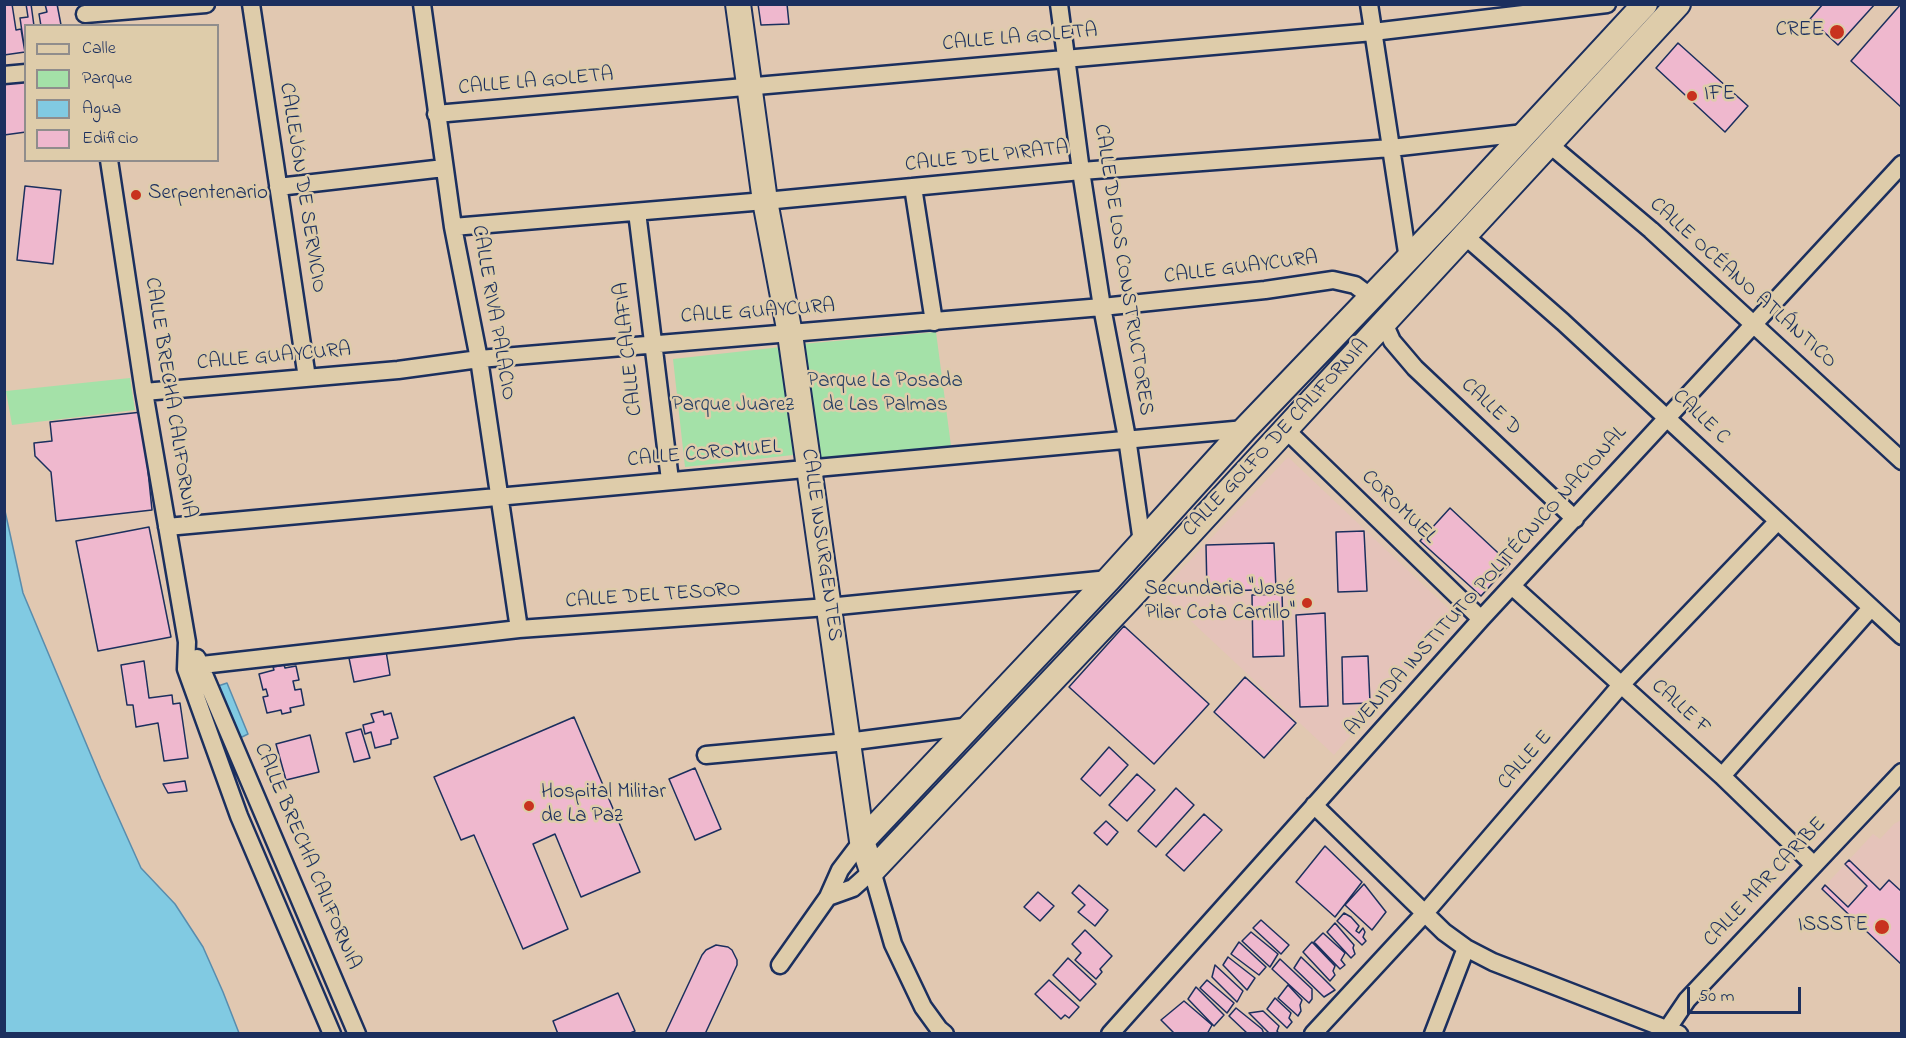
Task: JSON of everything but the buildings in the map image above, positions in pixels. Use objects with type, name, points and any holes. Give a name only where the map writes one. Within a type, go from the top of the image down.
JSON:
[{"type":"street","points":[[86,15],[206,4]]},
{"type":"street","name":"CALLEJÓN DE SERVICIO","points":[[251,4],[308,378]]},
{"type":"street","name":"CALLE RIVA PALACIO","points":[[422,4],[453,227],[479,359],[519,629]]},
{"type":"street","name":"CALLE INSURGENTES","points":[[738,4],[765,201],[790,334],[862,841],[893,945],[923,1007],[945,1034]]},
{"type":"street","name":"CALLE DE LOS CONSTRUCTORES","points":[[1059,4],[1081,171],[1102,307],[1127,438],[1142,542]]},
{"type":"street","points":[[1368,4],[1408,259]]},
{"type":"street","name":"CALLE LA GOLETA","points":[[436,114],[1373,32],[1607,4]]},
{"type":"street","name":"CALLE GOLFO DE CALIFORNIA","points":[[862,841],[1644,4]]},
{"type":"street","name":"CALLE GOLFO DE CALIFORNIA","points":[[872,871],[1130,598],[1465,236],[1670,7]]},
{"type":"street","points":[[4,75],[24,73]]},
{"type":"street","points":[[1524,133],[1549,144]]},
{"type":"street","name":"CALLE DEL PIRATA","points":[[453,227],[913,188],[1081,171],[1391,148],[1524,133]]},
{"type":"street","name":"CALLE OCÉANO ATLÁNTICO","points":[[1549,144],[1651,230],[1902,461]]},
{"type":"street","name":"CALLE BRECHA CALIFORNIA","points":[[109,162],[144,392],[187,642],[238,816],[332,1034]]},
{"type":"street","name":"AVENIDA INSTITUTO POLITÉCNICO NACIONAL","points":[[1110,1034],[1480,619],[1902,164]]},
{"type":"street","points":[[278,187],[444,168]]},
{"type":"street","points":[[913,188],[934,322]]},
{"type":"street","name":"CALLE CALAFIA","points":[[637,212],[669,480]]},
{"type":"street","name":"CALLE C","points":[[1465,236],[1667,418],[1902,636]]},
{"type":"street","name":"CALLE GUAYCURA","points":[[144,392],[398,370],[479,359],[1102,307],[1265,290],[1333,280],[1355,285],[1371,297]]},
{"type":"street","points":[[1371,297],[1384,323]]},
{"type":"street","name":"CALLE D","points":[[1384,323],[1392,341],[1414,368],[1575,519]]},
{"type":"street","points":[[1245,429],[1285,429]]},
{"type":"street","name":"CALLE COROMUEL","points":[[167,527],[1245,429]]},
{"type":"street","name":"COROMUEL","points":[[1285,429],[1480,619]]},
{"type":"street","name":"CALLE E","points":[[1314,1034],[1425,913],[1621,685],[1777,522]]},
{"type":"street","points":[[1109,579],[1130,598]]},
{"type":"street","name":"CALLE DEL TESORO","points":[[194,667],[519,629],[828,607],[1109,579]]},
{"type":"street","name":"CALLE F","points":[[1512,586],[1722,776],[1814,865]]},
{"type":"street","points":[[1722,776],[1870,608]]},
{"type":"street","name":"CALLE BRECHA CALIFORNIA","points":[[194,667],[230,738],[357,1034]]},
{"type":"street","points":[[706,755],[847,742],[971,726]]},
{"type":"street","name":"CALLE MAR CARIBE","points":[[1670,1032],[1687,1000],[1902,772]]},
{"type":"street","points":[[1314,805],[1444,932],[1466,948],[1493,962],[1670,1032]]},
{"type":"street","points":[[780,965],[828,897],[840,870],[862,841]]},
{"type":"street","points":[[828,897],[853,888],[872,871]]},
{"type":"street","points":[[1433,1034],[1466,948]]},
{"type":"shaded area","name":"Secundaria \"José Pilar Cota Carrillo\"","points":[[1288,457],[1454,614],[1334,755],[1160,592]]},
{"type":"shaded area","name":"ISSSTE","points":[[1901,820],[1901,965],[1822,889],[1873,834],[1880,839]]},
{"type":"green space","name":"Parque La Posada de Las Palmas","points":[[936,332],[951,446],[820,460],[802,344]]},
{"type":"green space","name":"Parque Juarez","points":[[781,347],[793,455],[685,467],[673,359]]},
{"type":"green space","points":[[130,378],[135,410],[12,425],[6,391]]},
{"type":"water","points":[[5,511],[23,593],[101,779],[141,868],[175,904],[203,947],[239,1033],[5,1033]]},
{"type":"water","points":[[227,683],[248,734],[240,738],[218,686]]},
{"type":"place","name":"CREE","points":[[1837,32]]},
{"type":"place","name":"IFE","points":[[1692,96]]},
{"type":"place","name":"Serpentenario","points":[[136,195]]},
{"type":"place","name":"Secundaria \"José Pilar Cota Carrillo\"","points":[[1307,603]]},
{"type":"place","name":"Hospital Militar de La Paz","points":[[529,806]]},
{"type":"place","name":"ISSSTE","points":[[1882,927]]}]
